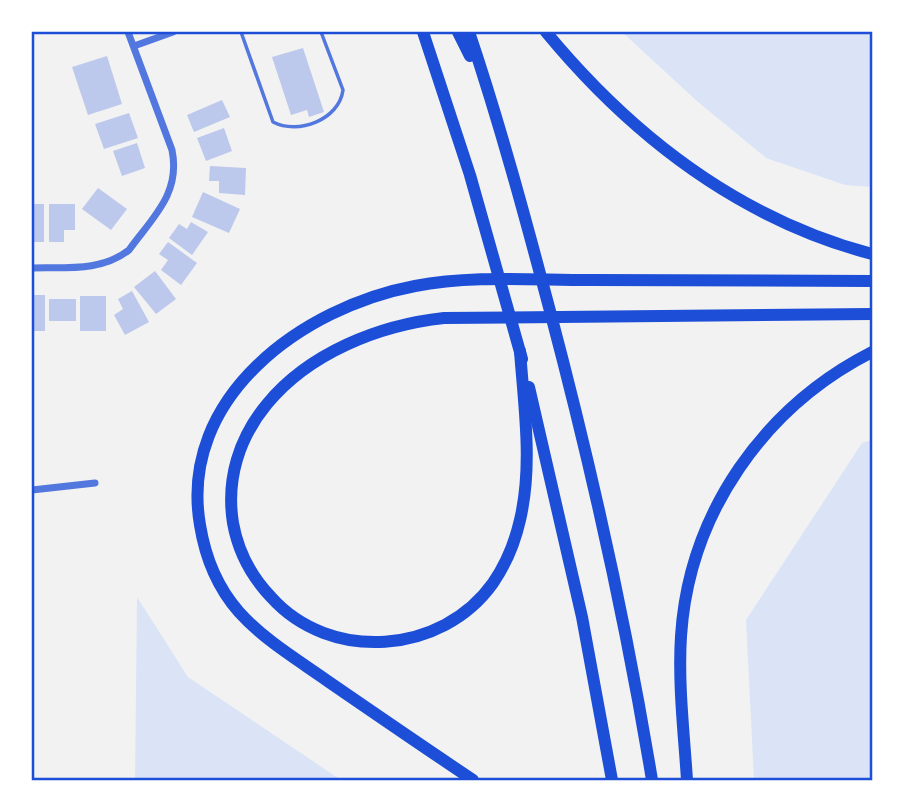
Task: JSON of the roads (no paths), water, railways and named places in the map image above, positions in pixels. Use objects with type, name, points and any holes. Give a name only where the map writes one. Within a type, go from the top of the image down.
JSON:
[{"type":"highway","points":[[423,32],[451,115],[520,351],[580,605],[612,780]]},
{"type":"highway","points":[[458,32],[488,90]]},
{"type":"highway","points":[[469,32],[488,90],[560,351],[605,536],[652,780]]},
{"type":"highway","points":[[546,32],[609,102],[655,143],[696,173],[743,202],[792,226],[873,254]]},
{"type":"highway","points":[[473,780],[279,648],[245,618],[224,593],[207,556],[202,536],[198,517],[198,489],[202,460],[211,429],[236,387],[265,358],[311,324],[361,300],[414,286],[441,282],[511,280],[873,281]]},
{"type":"highway","points":[[520,351],[527,446],[525,495],[513,544],[505,564],[479,600],[442,626],[400,641],[378,643],[331,636],[310,627],[276,604],[253,575],[239,546],[231,505],[235,466],[246,434],[270,400],[288,383],[345,346],[394,327],[444,318],[873,314]]},
{"type":"highway","points":[[687,780],[681,633],[688,584],[705,530],[729,483],[783,415],[826,379],[873,352]]},
{"type":"street","points":[[32,268],[92,267],[121,257],[167,198],[172,187],[172,150],[128,32]]},
{"type":"street","points":[[134,46],[173,32]]},
{"type":"street","points":[[32,490],[95,483]]},
{"type":"lane","points":[[241,32],[273,122],[282,127],[292,127],[319,120],[331,114],[338,105],[342,90],[321,32]]}]
